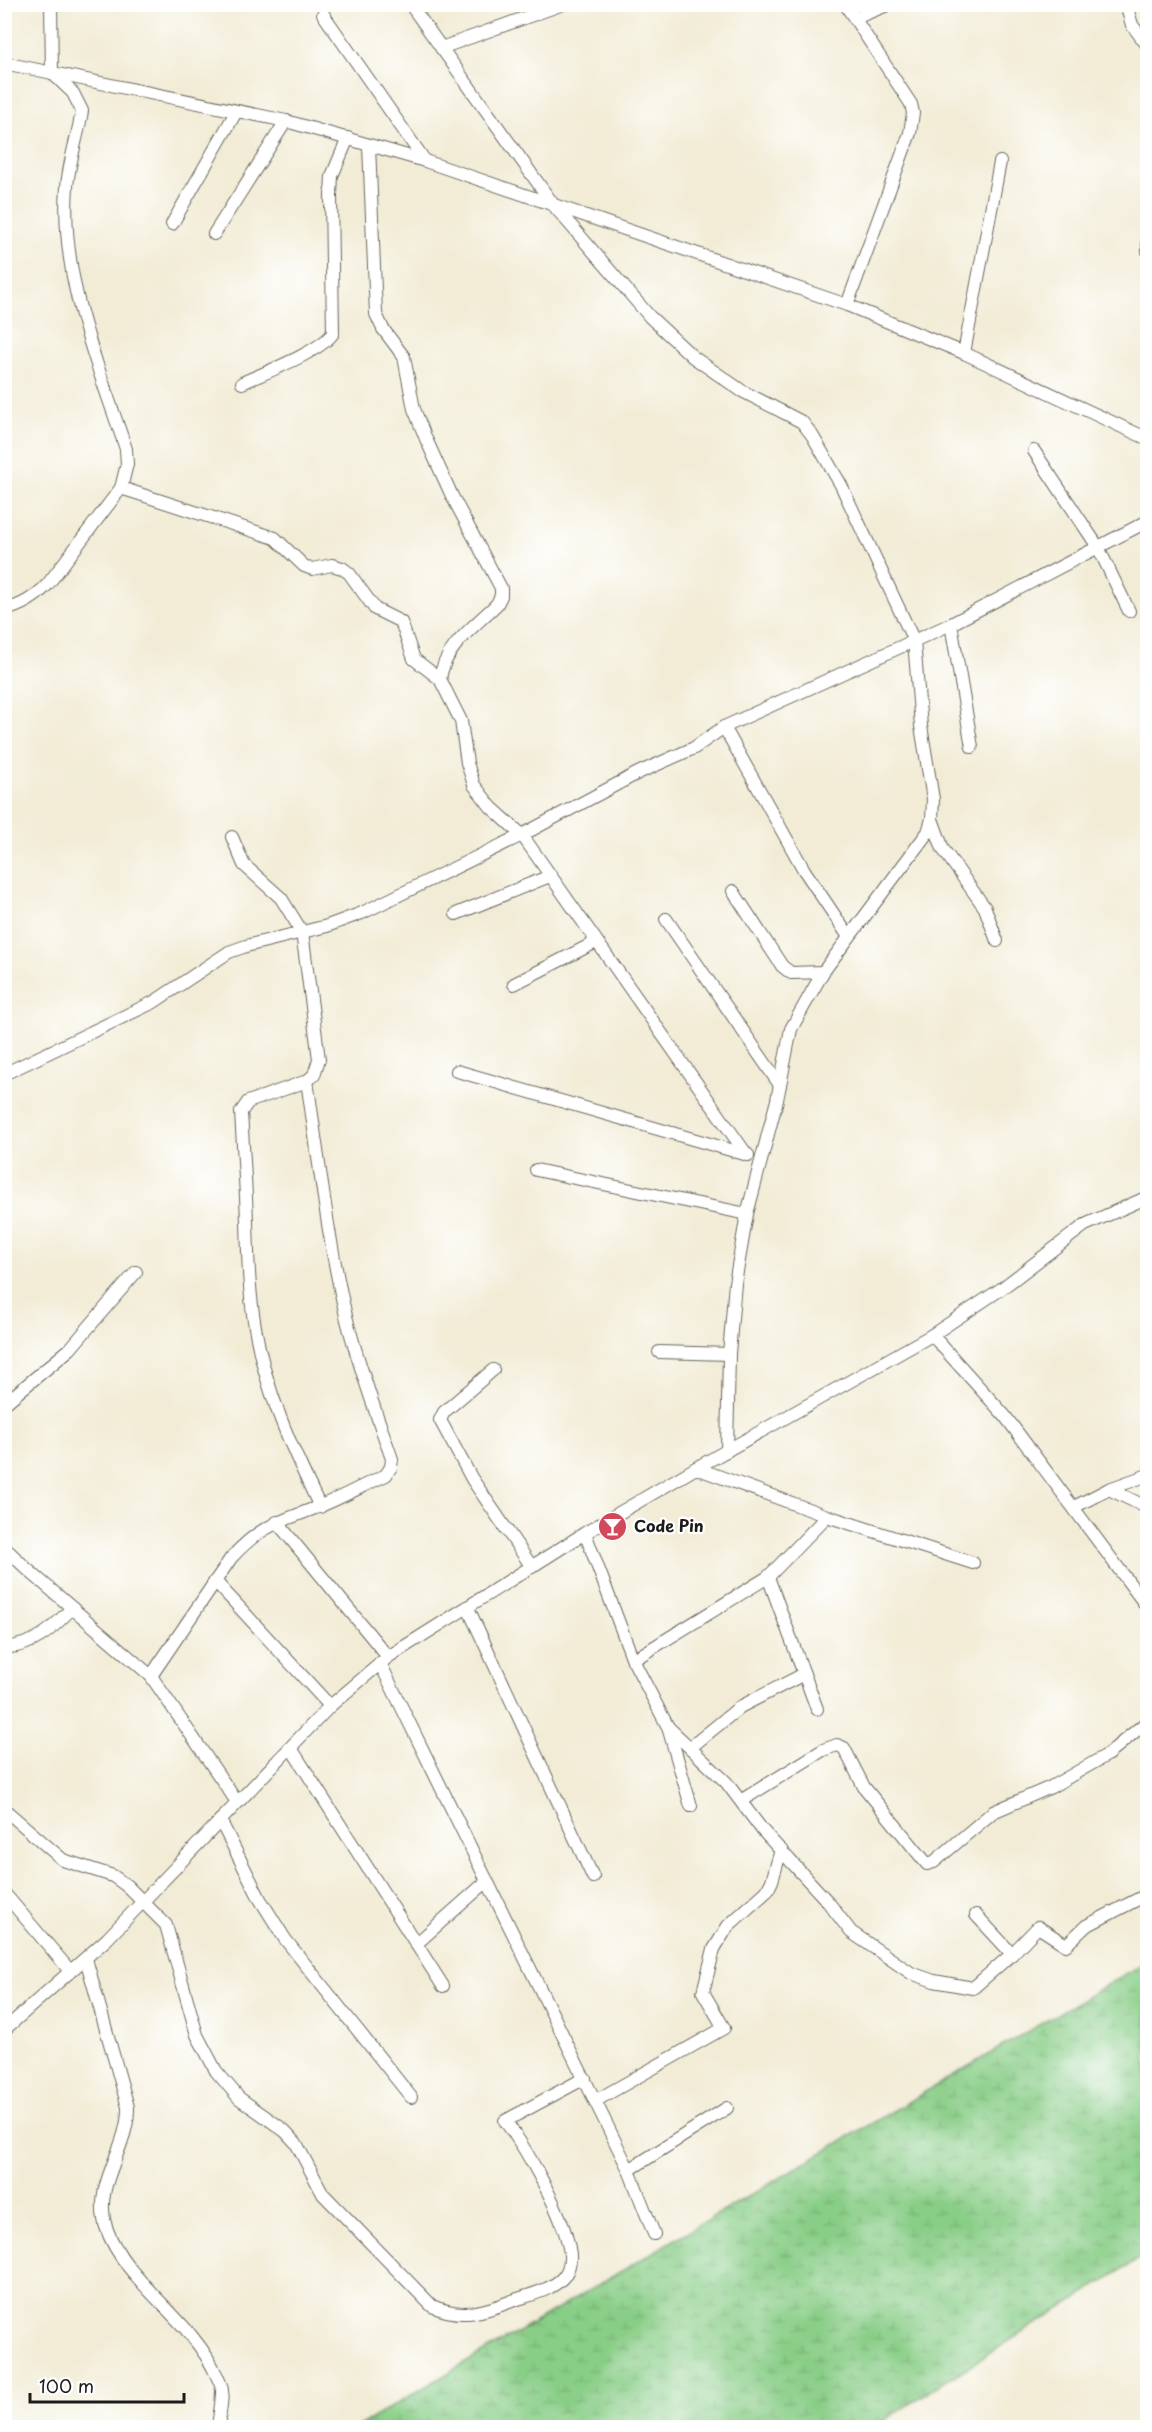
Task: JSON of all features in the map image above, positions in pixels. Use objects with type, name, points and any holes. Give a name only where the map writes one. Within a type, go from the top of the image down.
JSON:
[{"type":"street","points":[[4,610],[24,603],[43,590],[121,488],[127,464],[126,449],[89,340],[75,284],[67,229],[67,188],[82,111],[73,93],[52,73],[51,4]]},
{"type":"street","points":[[410,4],[555,207],[650,317],[693,357],[742,391],[802,422],[841,485],[914,642],[921,726],[933,798],[932,819],[928,832],[823,972],[791,1029],[780,1085],[747,1215],[735,1283],[729,1354],[727,1450]]},
{"type":"street","points":[[441,48],[563,4]]},
{"type":"street","points":[[845,4],[907,95],[913,113],[910,133],[847,306]]},
{"type":"street","points":[[855,18],[890,4]]},
{"type":"street","points":[[1126,4],[1132,25],[1148,46]]},
{"type":"street","points":[[323,14],[425,161]]},
{"type":"street","points":[[4,63],[286,121],[425,161],[847,306],[964,353],[1148,439]]},
{"type":"street","points":[[172,225],[236,112]]},
{"type":"street","points":[[214,234],[286,121]]},
{"type":"street","points":[[242,383],[301,355],[328,340],[333,333],[332,176],[348,138]]},
{"type":"street","points":[[369,146],[376,314],[383,329],[404,357],[414,409],[426,439],[452,496],[501,588],[501,596],[496,604],[453,648],[445,660],[440,679]]},
{"type":"street","points":[[964,353],[1000,162]]},
{"type":"street","points":[[1148,239],[1148,251]]},
{"type":"street","points":[[1034,451],[1098,547],[1129,611]]},
{"type":"street","points":[[121,488],[269,536],[284,546],[304,566],[312,569],[332,565],[342,568],[349,573],[375,609],[401,622],[414,659],[440,679],[461,721],[467,763],[474,785],[491,807],[522,835],[747,1155]]},
{"type":"street","points":[[4,1074],[154,1002],[229,952],[362,913],[522,835],[638,773],[694,748],[724,727],[892,649],[914,642],[1148,521]]},
{"type":"street","points":[[951,624],[972,747]]},
{"type":"street","points":[[724,727],[804,870],[849,937]]},
{"type":"street","points":[[932,819],[943,849],[985,908],[997,941]]},
{"type":"street","points":[[232,837],[244,865],[281,898],[302,932],[319,1059],[314,1075],[307,1081],[248,1102],[241,1112],[249,1275],[254,1326],[262,1360],[294,1454],[320,1507]]},
{"type":"street","points":[[456,914],[550,876]]},
{"type":"street","points":[[733,891],[782,966],[791,973],[823,972]]},
{"type":"street","points":[[666,919],[780,1085]]},
{"type":"street","points":[[514,984],[596,942]]},
{"type":"street","points":[[457,1071],[747,1155],[761,1157]]},
{"type":"street","points":[[151,1676],[231,1558],[246,1541],[262,1529],[320,1507],[386,1475],[391,1467],[392,1459],[347,1320],[334,1255],[307,1081]]},
{"type":"street","points":[[536,1170],[747,1215]]},
{"type":"street","points":[[4,2030],[86,1959],[330,1707],[384,1660],[585,1533],[932,1335],[1001,1288],[1085,1225],[1148,1197]]},
{"type":"street","points":[[4,1404],[70,1349],[136,1272]]},
{"type":"street","points":[[932,1335],[1005,1416],[1148,1608]]},
{"type":"street","points":[[659,1352],[729,1354]]},
{"type":"street","points":[[493,1370],[451,1405],[440,1420],[472,1479],[532,1566]]},
{"type":"street","points":[[696,1468],[827,1516],[973,1563]]},
{"type":"street","points":[[1074,1507],[1109,1489],[1148,1475]]},
{"type":"street","points":[[1109,1489],[1148,1508]]},
{"type":"street","points":[[633,1660],[768,1577],[827,1516]]},
{"type":"street","points":[[277,1522],[384,1660],[486,1882],[629,2170],[654,2234]]},
{"type":"street","points":[[585,1533],[633,1660],[668,1727],[691,1806]]},
{"type":"street","points":[[4,1547],[151,1676],[237,1802]]},
{"type":"street","points":[[768,1577],[817,1709]]},
{"type":"street","points":[[215,1581],[330,1707]]},
{"type":"street","points":[[4,1648],[22,1646],[42,1636],[72,1608]]},
{"type":"street","points":[[468,1608],[593,1877]]},
{"type":"street","points":[[691,1747],[740,1707],[804,1674]]},
{"type":"street","points":[[742,1800],[823,1750],[837,1745],[844,1748],[864,1787],[927,1864],[934,1862],[993,1812],[1051,1788],[1107,1755],[1148,1721]]},
{"type":"street","points":[[668,1727],[691,1747],[742,1800],[764,1831],[828,1902],[850,1932],[911,1973],[934,1981],[973,1988],[1012,1954],[1038,1927],[1066,1945],[1086,1926],[1148,1894]]},
{"type":"street","points":[[291,1748],[443,1986]]},
{"type":"street","points":[[4,1809],[63,1860],[112,1876],[166,1925],[197,2035],[216,2071],[239,2098],[285,2131],[297,2143],[323,2193],[404,2279],[432,2306],[446,2313],[461,2315],[485,2312],[543,2290],[559,2281],[566,2273],[570,2262],[570,2250],[566,2235],[537,2173],[505,2121],[585,2078]]},
{"type":"street","points":[[220,1820],[260,1899],[285,1940],[411,2097]]},
{"type":"street","points":[[595,2100],[724,2028],[703,1992],[714,1949],[728,1926],[766,1891],[772,1881],[781,1850]]},
{"type":"street","points":[[416,1944],[486,1882]]},
{"type":"street","points":[[4,1893],[71,1972]]},
{"type":"street","points":[[976,1915],[1012,1954]]},
{"type":"street","points":[[86,1959],[128,2107],[125,2132],[104,2189],[103,2210],[106,2227],[125,2260],[152,2294],[198,2341],[210,2360],[223,2389],[218,2427]]},
{"type":"street","points":[[629,2170],[727,2109]]},
{"type":"green space","points":[[1147,1961],[1147,2254],[873,2427],[357,2427]]},
{"type":"place","name":"Code Pin","points":[[613,1526]]}]
